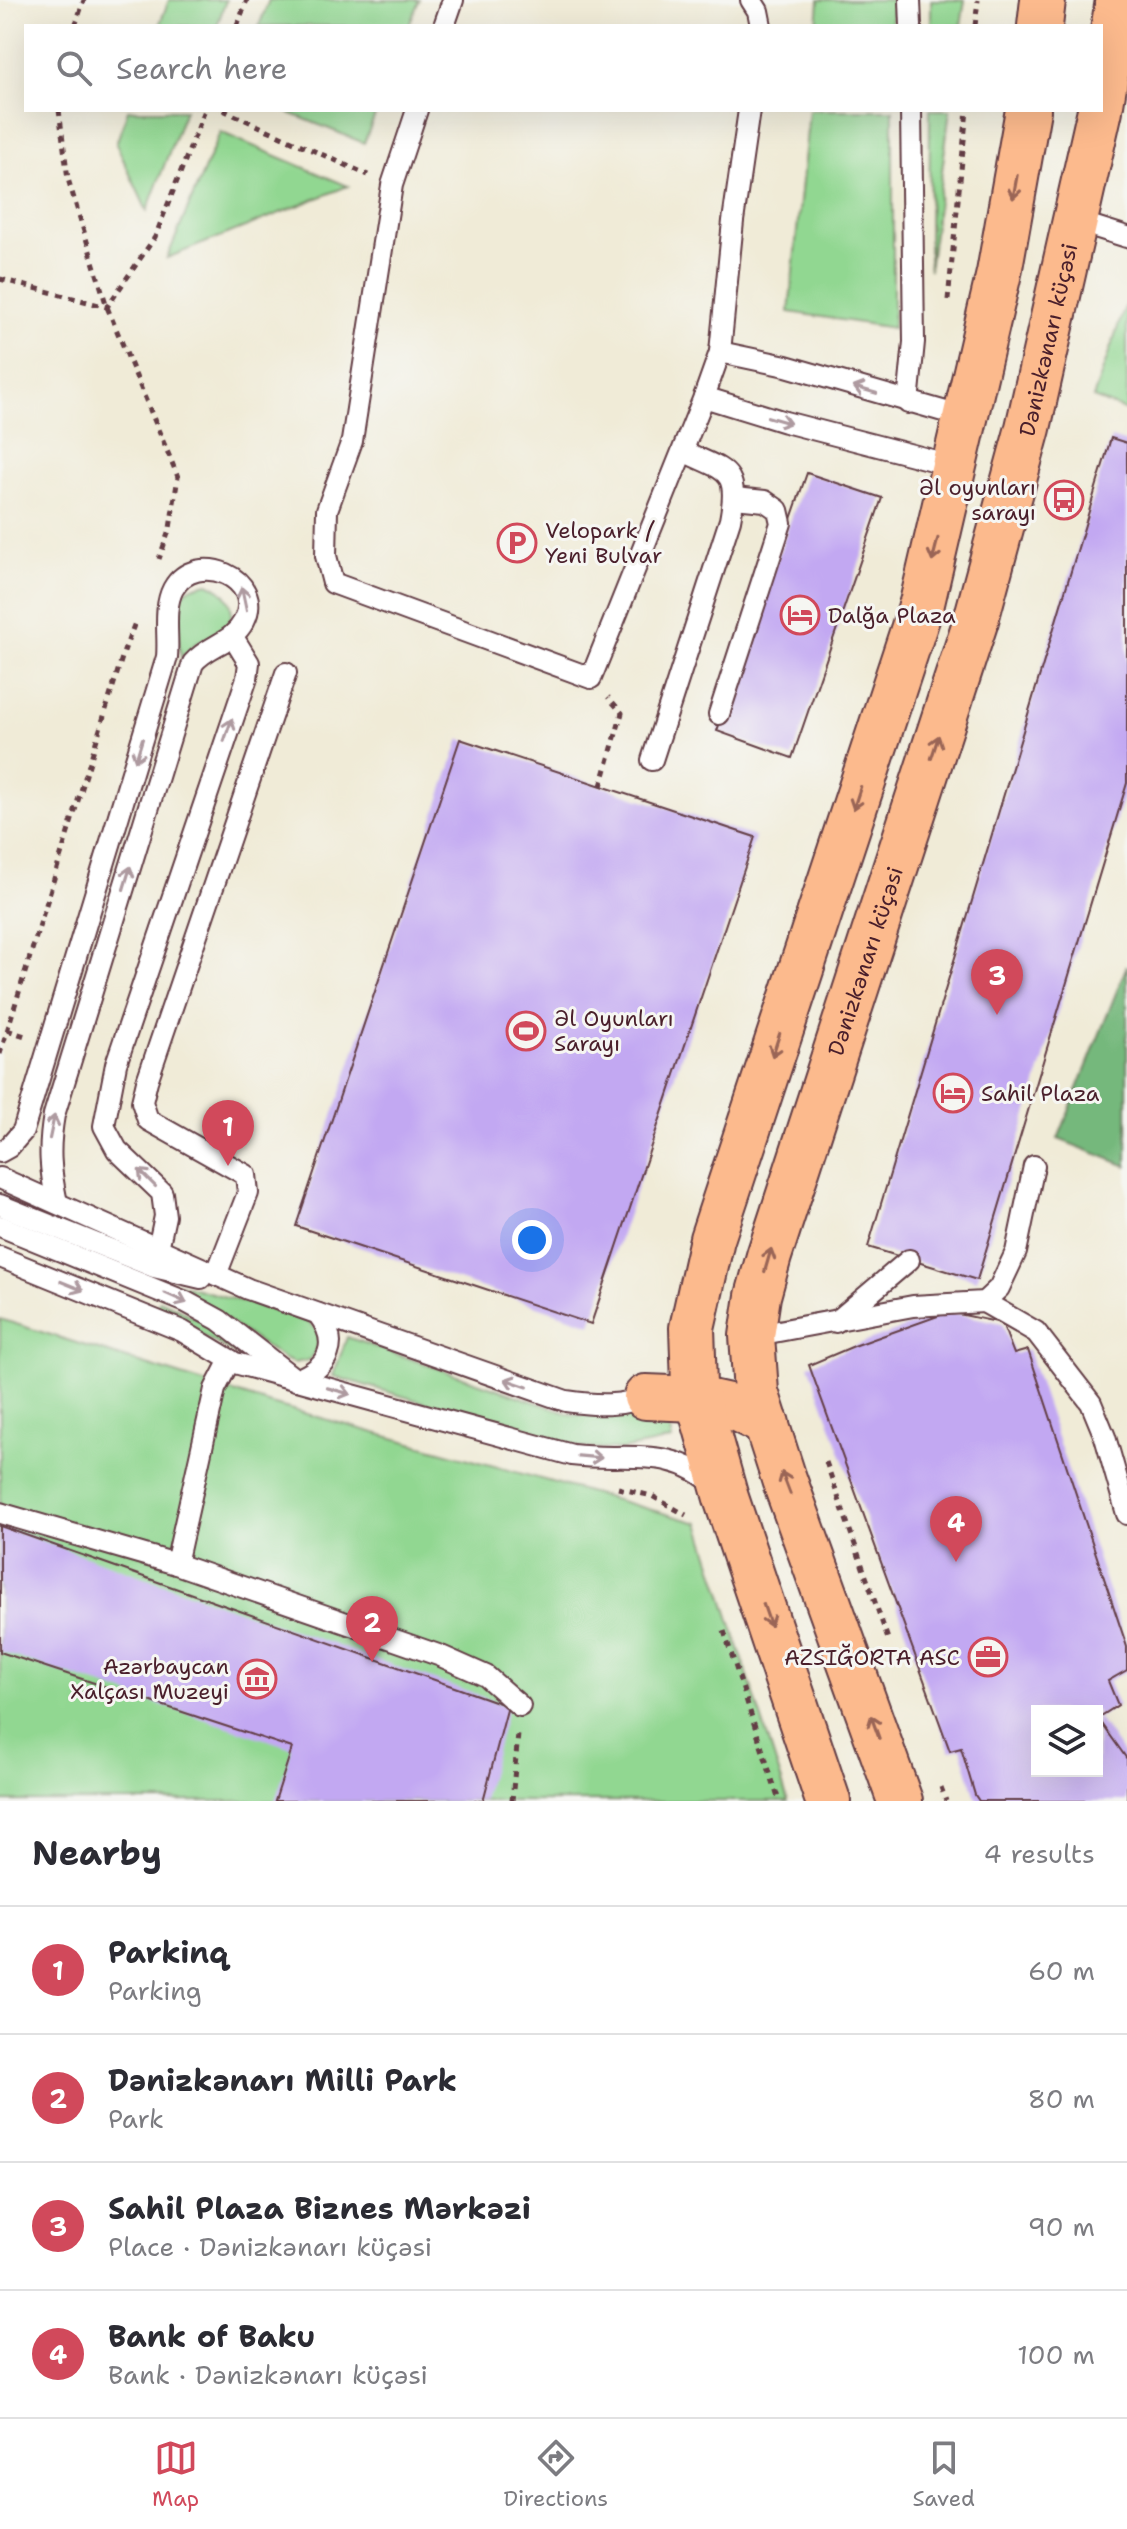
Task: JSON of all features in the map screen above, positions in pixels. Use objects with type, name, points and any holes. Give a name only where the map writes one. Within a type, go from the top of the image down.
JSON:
[{"type":"main road","points":[[1040,24],[1043,0]]},
{"type":"main road","name":"Dənizkənarı küçəsi","points":[[1103,89],[1118,0]]},
{"type":"main road","points":[[828,1801],[726,1498],[694,1378],[692,1328],[712,1239],[922,603],[999,273],[1028,112]]},
{"type":"main road","name":"Dənizkənarı küçəsi","points":[[900,1801],[784,1479],[756,1392],[752,1336],[758,1296],[769,1256],[976,620],[1028,428],[1099,112]]},
{"type":"main road","points":[[646,1397],[694,1378]]},
{"type":"main road","points":[[694,1378],[733,1407],[767,1424]]},
{"type":"lane","points":[[445,24],[453,0]]},
{"type":"lane","points":[[751,0],[758,11],[761,24]]},
{"type":"lane","points":[[910,0],[911,24]]},
{"type":"lane","points":[[416,112],[392,185],[352,441],[327,510],[327,571],[333,583],[591,678],[720,352],[735,205],[749,112]]},
{"type":"lane","points":[[908,403],[914,342],[911,112]]},
{"type":"lane","points":[[1076,221],[1127,237]]},
{"type":"lane","points":[[720,352],[786,366],[967,418]]},
{"type":"lane","points":[[704,397],[785,422],[955,466]]},
{"type":"lane","points":[[652,760],[730,520],[734,498],[735,484],[727,473],[683,451]]},
{"type":"lane","points":[[719,714],[781,523],[778,510],[765,501],[734,498]]},
{"type":"lane","points":[[0,1152],[23,1131],[167,657],[168,604],[172,590],[182,578],[203,571],[222,571],[239,582],[247,601],[246,618],[233,637],[204,651],[193,663],[54,1115],[49,1165],[57,1203]]},
{"type":"lane","points":[[158,1249],[165,1216],[162,1193],[117,1150],[104,1126],[116,1064],[247,678],[249,663],[233,637]]},
{"type":"lane","points":[[216,1275],[248,1193],[246,1175],[148,1120],[142,1102],[286,673]]},
{"type":"lane","points":[[984,1302],[999,1288],[1016,1252],[1034,1166]]},
{"type":"lane","points":[[0,1178],[248,1289],[566,1401],[598,1405],[646,1397]]},
{"type":"lane","points":[[0,1205],[154,1267],[248,1289]]},
{"type":"lane","points":[[0,1226],[186,1302],[219,1320],[296,1380]]},
{"type":"lane","points":[[0,1257],[182,1331],[230,1360],[572,1455],[595,1458],[657,1456],[709,1480],[726,1498]]},
{"type":"lane","points":[[836,1322],[909,1260]]},
{"type":"lane","points":[[752,1336],[913,1306],[984,1302],[1036,1332],[1091,1403],[1105,1437],[1127,1514]]},
{"type":"lane","points":[[296,1380],[312,1374],[323,1365],[330,1351],[328,1326],[318,1314]]},
{"type":"lane","points":[[176,1564],[215,1389],[230,1360]]},
{"type":"lane","points":[[0,1513],[176,1564],[441,1656],[486,1676],[520,1706]]},
{"type":"path","points":[[76,24],[84,0]]},
{"type":"path","points":[[238,24],[247,0]]},
{"type":"path","points":[[975,24],[978,0]]},
{"type":"path","points":[[59,112],[68,179],[107,307],[178,477],[170,528],[157,565]]},
{"type":"path","points":[[107,307],[155,237],[204,112]]},
{"type":"path","points":[[228,112],[392,185]]},
{"type":"path","points":[[914,342],[947,310],[967,112]]},
{"type":"path","points":[[0,279],[107,307]]},
{"type":"path","points":[[0,1054],[124,651],[139,614]]},
{"type":"path","points":[[591,678],[622,713],[601,786]]},
{"type":"path","points":[[826,1462],[893,1652]]},
{"type":"path","points":[[607,1485],[652,1496],[685,1513],[689,1523]]},
{"type":"path","points":[[721,1619],[779,1801]]},
{"type":"path","points":[[512,1801],[520,1706]]},
{"type":"path","points":[[940,1784],[946,1801]]},
{"type":"green space","points":[[169,0],[226,0],[218,24],[160,24]]},
{"type":"green space","points":[[269,0],[419,0],[410,24],[260,24]]},
{"type":"green space","points":[[819,0],[892,0],[892,24],[817,24]]},
{"type":"green space","points":[[931,0],[965,0],[961,24],[931,24]]},
{"type":"green space","points":[[127,112],[184,112],[147,211],[116,144]]},
{"type":"green space","points":[[287,112],[376,112],[364,143]]},
{"type":"green space","points":[[809,112],[893,112],[893,328],[789,312]]},
{"type":"green space","points":[[930,112],[950,112],[929,270]]},
{"type":"green space","points":[[220,132],[348,186],[167,258]]},
{"type":"green space","points":[[1127,301],[1127,411],[1093,398]]},
{"type":"green space","points":[[208,583],[220,590],[229,601],[229,621],[221,631],[195,644],[181,658],[177,625],[180,599],[189,589]]},
{"type":"green space","points":[[1127,965],[1127,1166],[1058,1139]]},
{"type":"green space","points":[[168,1281],[302,1318],[317,1332],[317,1347],[309,1360],[294,1363],[284,1359]]},
{"type":"green space","points":[[160,1300],[213,1328],[261,1363],[234,1353],[155,1310]]},
{"type":"green space","points":[[0,1319],[271,1404],[699,1523],[788,1801],[0,1801]]},
{"type":"green space","points":[[347,1337],[570,1414],[607,1417],[666,1413],[672,1440],[621,1450],[582,1448],[333,1376]]},
{"type":"building","points":[[1111,438],[1127,443],[1127,783],[977,1280],[868,1247]]},
{"type":"building","name":"Dalğa Plaza","points":[[807,473],[882,498],[792,758],[717,731]]},
{"type":"building","name":"Əl Oyunları Sarayı","points":[[460,739],[755,837],[591,1324],[296,1226]]},
{"type":"building","points":[[949,1312],[1002,1323],[1014,1354],[1028,1350],[1127,1647],[1127,1670],[1108,1681],[1118,1705],[1103,1715],[1103,1705],[1031,1705],[1031,1777],[1103,1777],[1103,1725],[1127,1759],[1127,1801],[979,1801],[961,1748],[950,1751],[809,1365]]},
{"type":"building","name":"Azərbaycan Xalçası Muzeyi","points":[[0,1526],[508,1706],[483,1801],[275,1801],[292,1748],[0,1652]]},
{"type":"place","name":"Əl oyunları sarayı","points":[[1064,500]]},
{"type":"place","name":"Velopark / Yeni Bulvar","points":[[517,543]]},
{"type":"place","name":"Dalğa Plaza","points":[[800,615]]},
{"type":"place","name":"Sahil Plaza Biznes Mərkəzi","points":[[997,1015]]},
{"type":"place","name":"Əl Oyunları Sarayı","points":[[526,1031]]},
{"type":"place","name":"Sahil Plaza","points":[[953,1093]]},
{"type":"place","name":"Parkinq","points":[[228,1166]]},
{"type":"place","name":"Bank of Baku","points":[[956,1562]]},
{"type":"place","name":"AZSIĞORTA ASC","points":[[988,1657]]},
{"type":"place","name":"Dənizkənarı Milli Park","points":[[372,1662]]},
{"type":"place","name":"Azərbaycan Xalçası Muzeyi","points":[[257,1679]]}]
